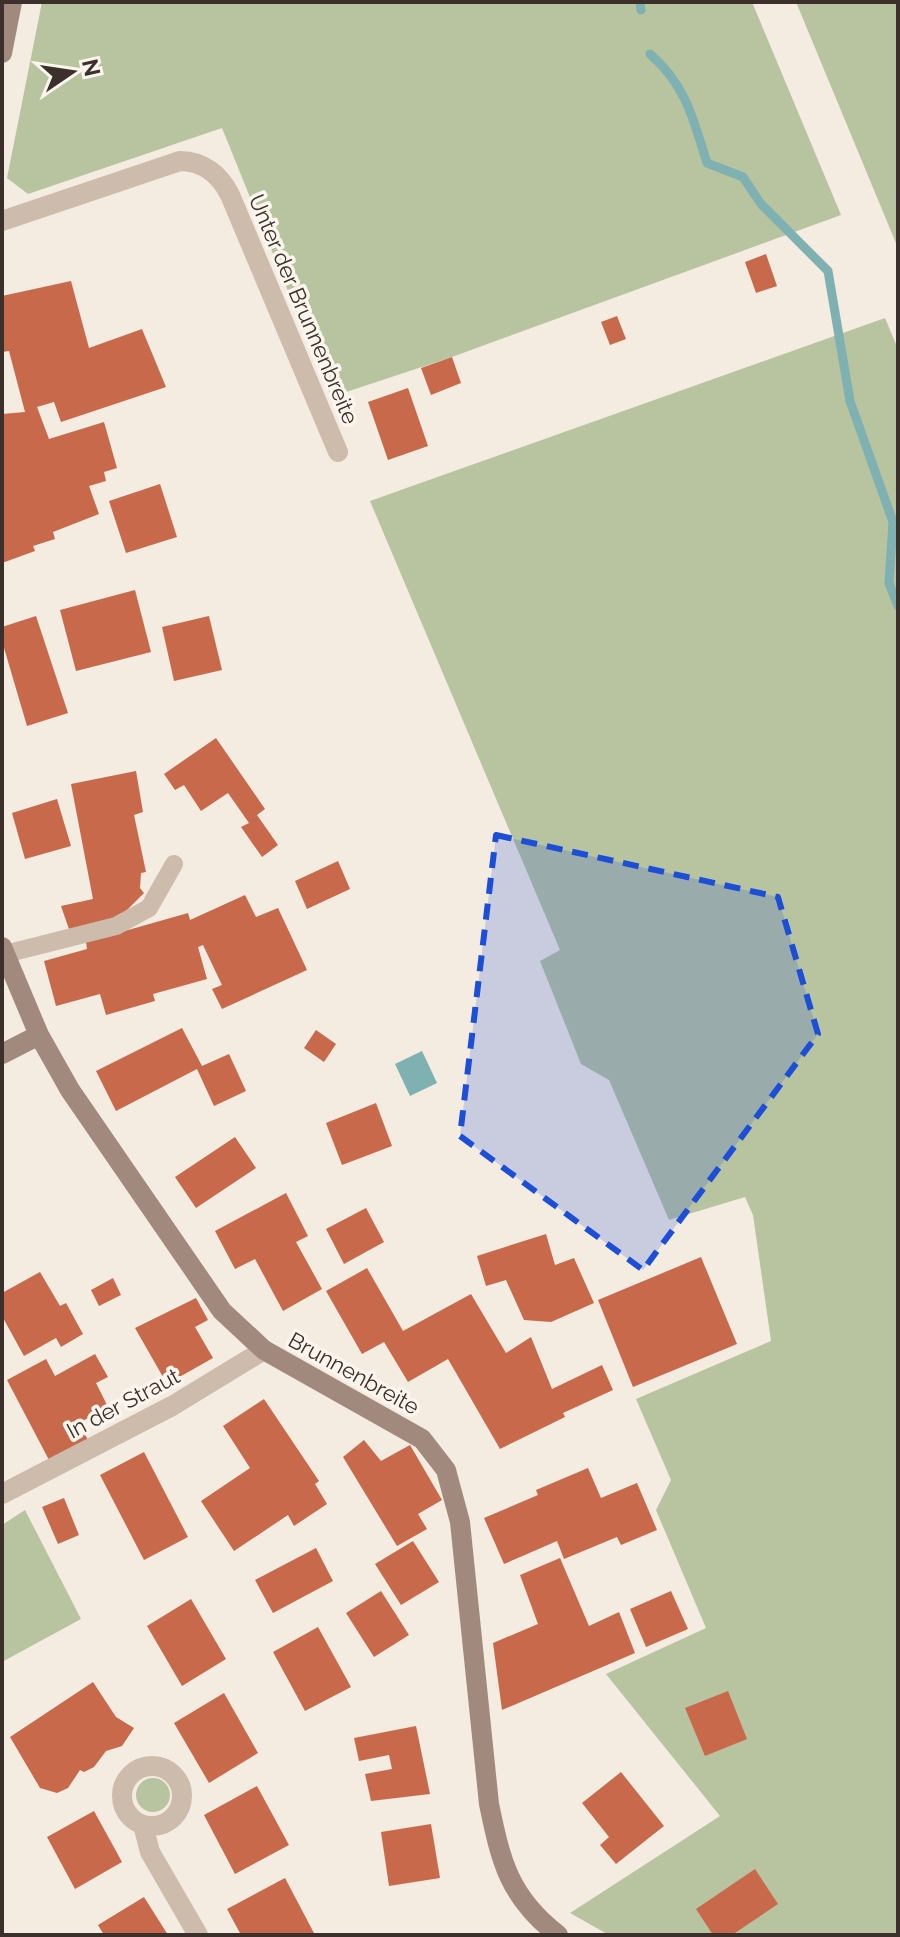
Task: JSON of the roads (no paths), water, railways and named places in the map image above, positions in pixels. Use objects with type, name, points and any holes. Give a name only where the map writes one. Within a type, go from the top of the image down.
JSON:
[{"type":"street","points":[[2,53],[12,2]]},
{"type":"street","name":"Unter der Brunnenbreite","points":[[2,221],[180,161],[208,169],[222,181],[230,195],[338,452]]},
{"type":"street","name":"Brunnenbreite","points":[[3,950],[39,1035],[70,1090],[202,1287],[264,1350],[422,1439],[446,1470],[460,1522],[489,1804],[498,1847],[510,1882],[522,1903],[558,1935]]},
{"type":"street","points":[[2,1054],[39,1035]]},
{"type":"street","name":"In der Straut","points":[[4,1486],[172,1406],[264,1350]]},
{"type":"street","points":[[143,1825],[150,1852],[198,1935]]},
{"type":"lane","points":[[3,950],[116,926],[149,908],[174,864]]},
{"type":"water","points":[[422,1051],[437,1083],[410,1096],[395,1064]]},
{"type":"waterway","points":[[640,2],[641,10]]},
{"type":"waterway","points":[[650,54],[680,91],[707,163],[743,177],[761,204],[828,271],[850,401],[893,522],[889,583],[898,606]]}]
